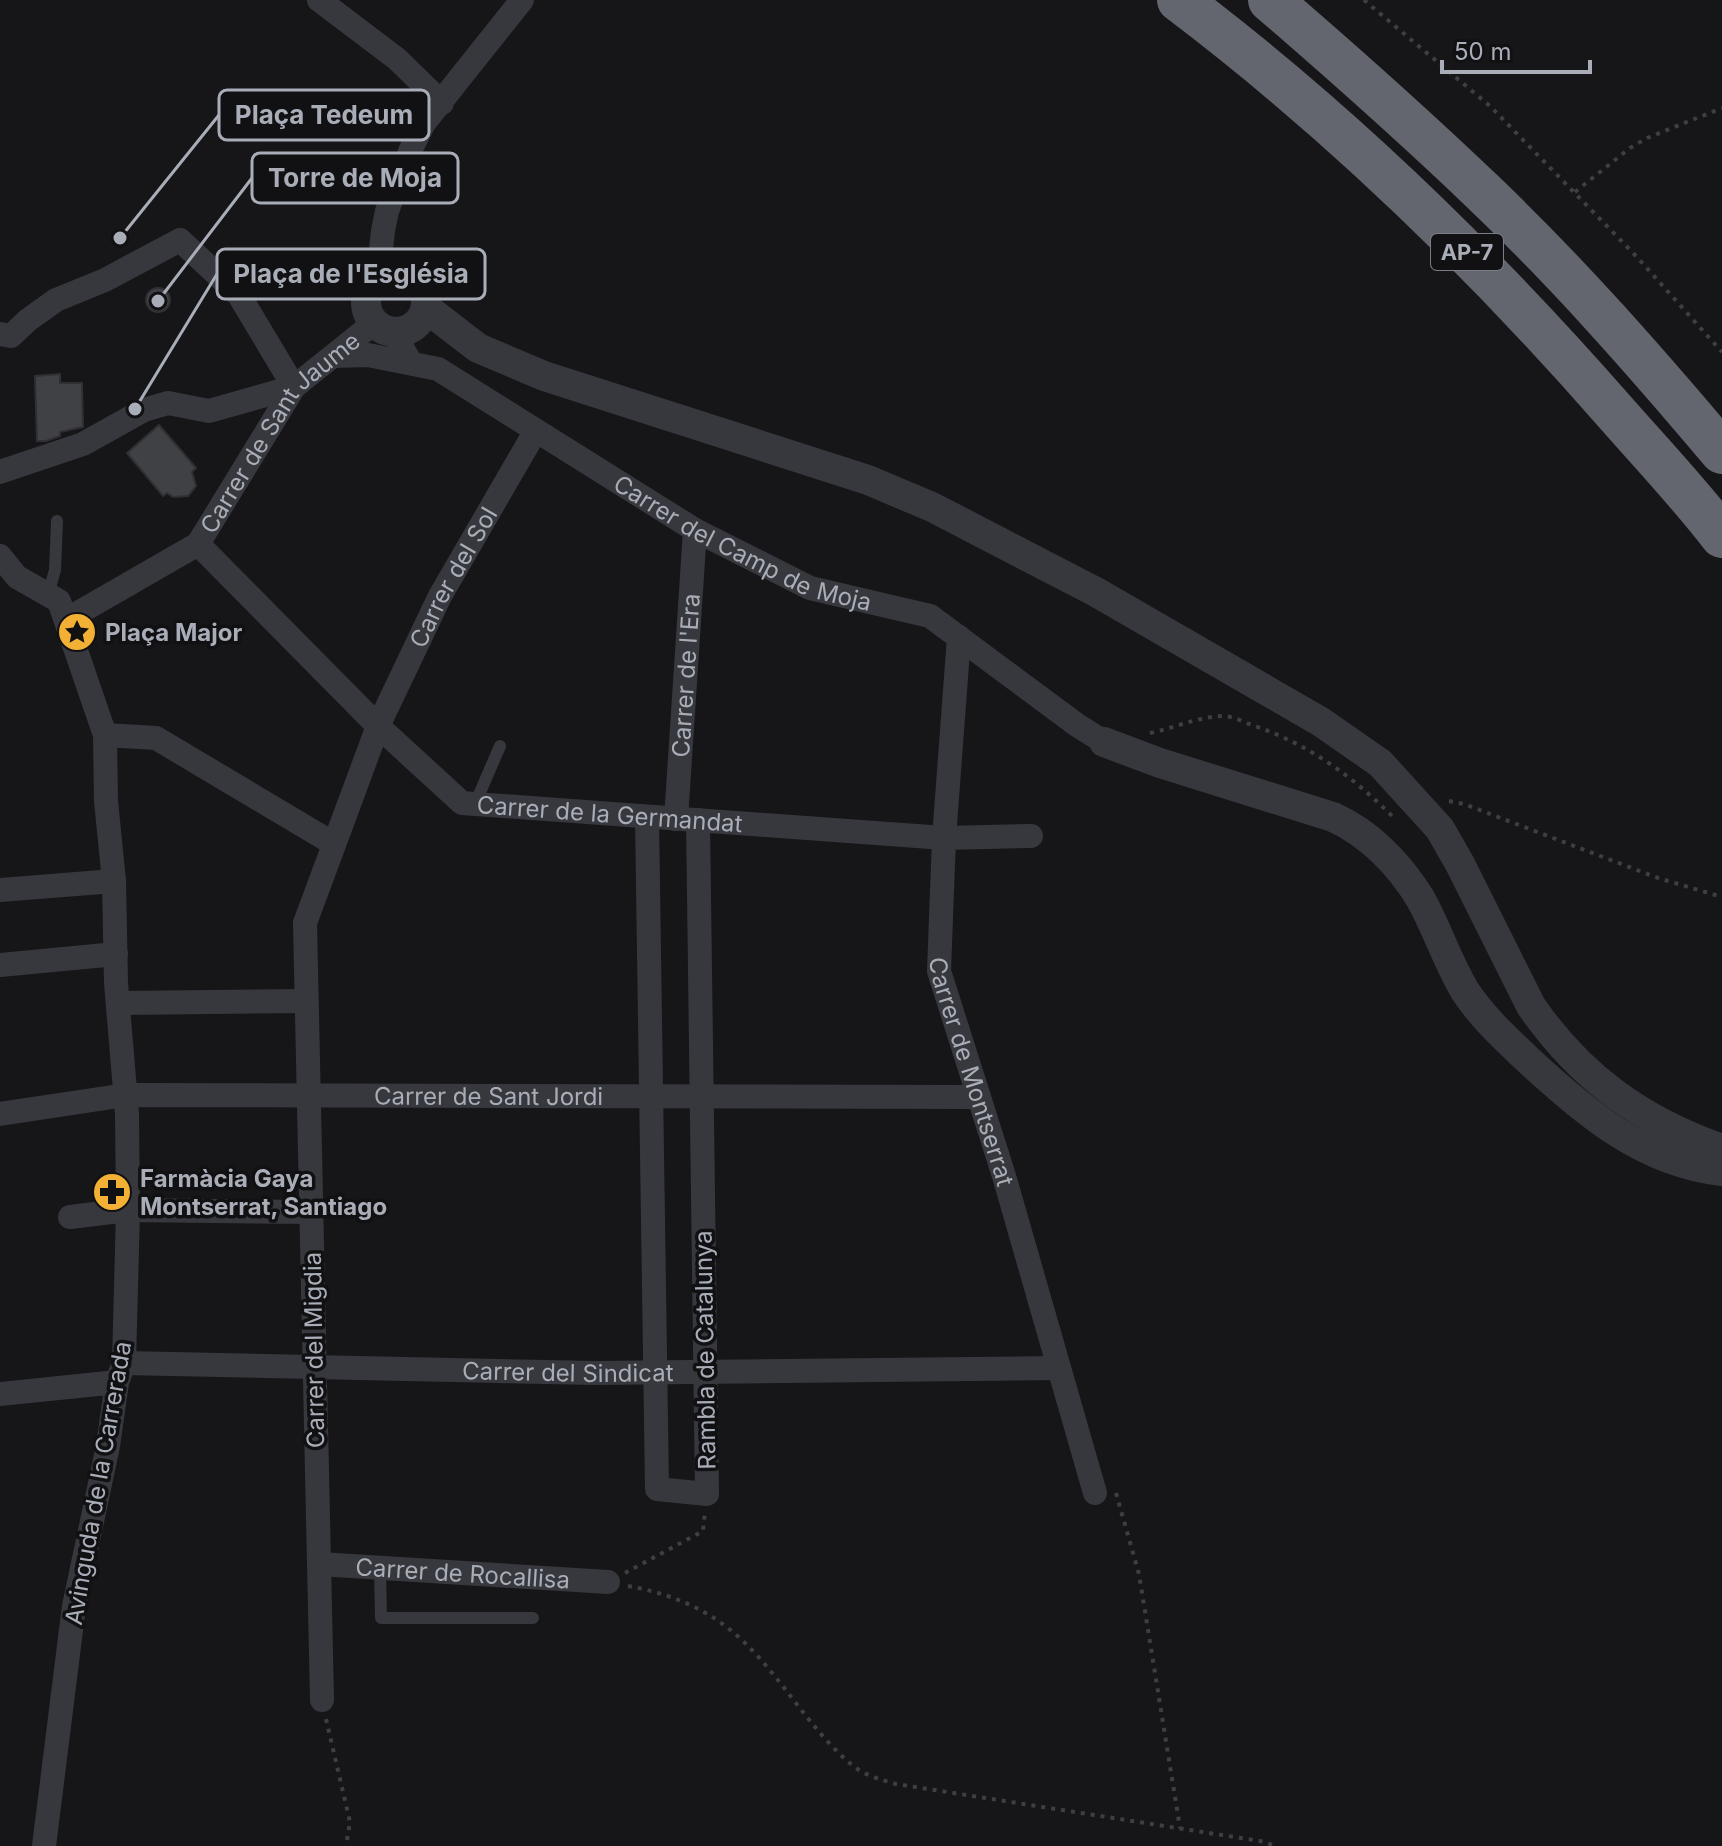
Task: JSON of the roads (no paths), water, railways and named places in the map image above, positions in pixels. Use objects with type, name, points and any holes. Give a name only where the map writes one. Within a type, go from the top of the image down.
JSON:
[{"type":"highway","name":"AP-7","points":[[1179,0],[1258,60],[1423,208],[1508,294],[1722,536]]},
{"type":"highway","name":"AP-7","points":[[1270,0],[1373,89],[1559,268],[1722,452]]},
{"type":"street","points":[[319,0],[397,59],[442,103]]},
{"type":"street","points":[[389,273],[381,249],[387,211],[424,123],[522,0]]},
{"type":"street","points":[[0,334],[11,336],[56,300],[105,280],[180,240],[239,295],[294,387],[209,411],[168,403],[144,410],[83,444],[0,472]]},
{"type":"street","points":[[383,328],[410,329],[423,316],[426,298],[417,280],[399,272],[381,276],[369,289],[366,307],[411,363]]},
{"type":"street","points":[[426,308],[478,348],[544,376],[868,480],[977,529],[1121,606],[1321,722],[1380,763],[1440,829],[1518,982],[1545,1026],[1590,1076],[1658,1123],[1722,1149]]},
{"type":"street","name":"Carrer de Sant Jaume","points":[[66,620],[198,544],[294,387],[334,356],[383,328]]},
{"type":"street","name":"Carrer del Camp de Moja","points":[[334,356],[368,355],[438,369],[452,376],[535,432],[695,530],[810,588],[930,616],[1104,742]]},
{"type":"street","name":"Carrer del Sol","points":[[378,726],[440,596],[535,432]]},
{"type":"street","name":"Carrer de l'Era","points":[[687,820],[695,530]]},
{"type":"street","name":"Carrer de la Germandat","points":[[198,544],[378,726],[462,803],[944,838],[1031,836]]},
{"type":"street","points":[[0,556],[8,580],[59,601],[105,735],[156,738],[334,844]]},
{"type":"street","name":"Carrer de Montserrat","points":[[959,637],[944,838],[939,971],[1095,1493]]},
{"type":"street","name":"Carrer del Migdia","points":[[322,1700],[305,923],[378,726]]},
{"type":"street","name":"Avinguda de la Carrerada","points":[[44,1846],[74,1606],[120,1373],[128,1210],[126,1095],[114,881],[106,801],[105,735]]},
{"type":"street","points":[[1104,742],[1160,763],[1333,817],[1357,828],[1375,844],[1420,898],[1449,963],[1485,1019],[1559,1089],[1595,1119],[1634,1142],[1685,1164],[1722,1171]]},
{"type":"street","name":"Rambla de Catalunya","points":[[647,817],[657,1489],[707,1494],[702,1096],[687,820]]},
{"type":"street","points":[[0,890],[114,881]]},
{"type":"street","points":[[0,965],[116,954]]},
{"type":"street","points":[[119,1003],[306,1001]]},
{"type":"street","name":"Carrer de Sant Jordi","points":[[0,1114],[126,1095],[979,1097]]},
{"type":"street","points":[[70,1217],[128,1210],[311,1212]]},
{"type":"street","name":"Carrer del Sindicat","points":[[0,1394],[120,1373],[315,1368],[705,1372],[1059,1368]]},
{"type":"street","name":"Carrer de Rocallisa","points":[[319,1564],[608,1582]]},
{"type":"lane","points":[[48,595],[55,570],[57,521]]},
{"type":"lane","points":[[475,804],[500,746]]},
{"type":"lane","points":[[380,1568],[381,1618],[533,1618]]},
{"type":"place","name":"Plaça Tedeum","points":[[120,238]]},
{"type":"place","name":"Torre de Moja","points":[[158,301]]},
{"type":"place","name":"Plaça de l'Església","points":[[135,409]]},
{"type":"place","name":"Plaça Major","points":[[77,632]]},
{"type":"place","name":"Farmàcia Gaya Montserrat, Santiago","points":[[112,1192]]}]
